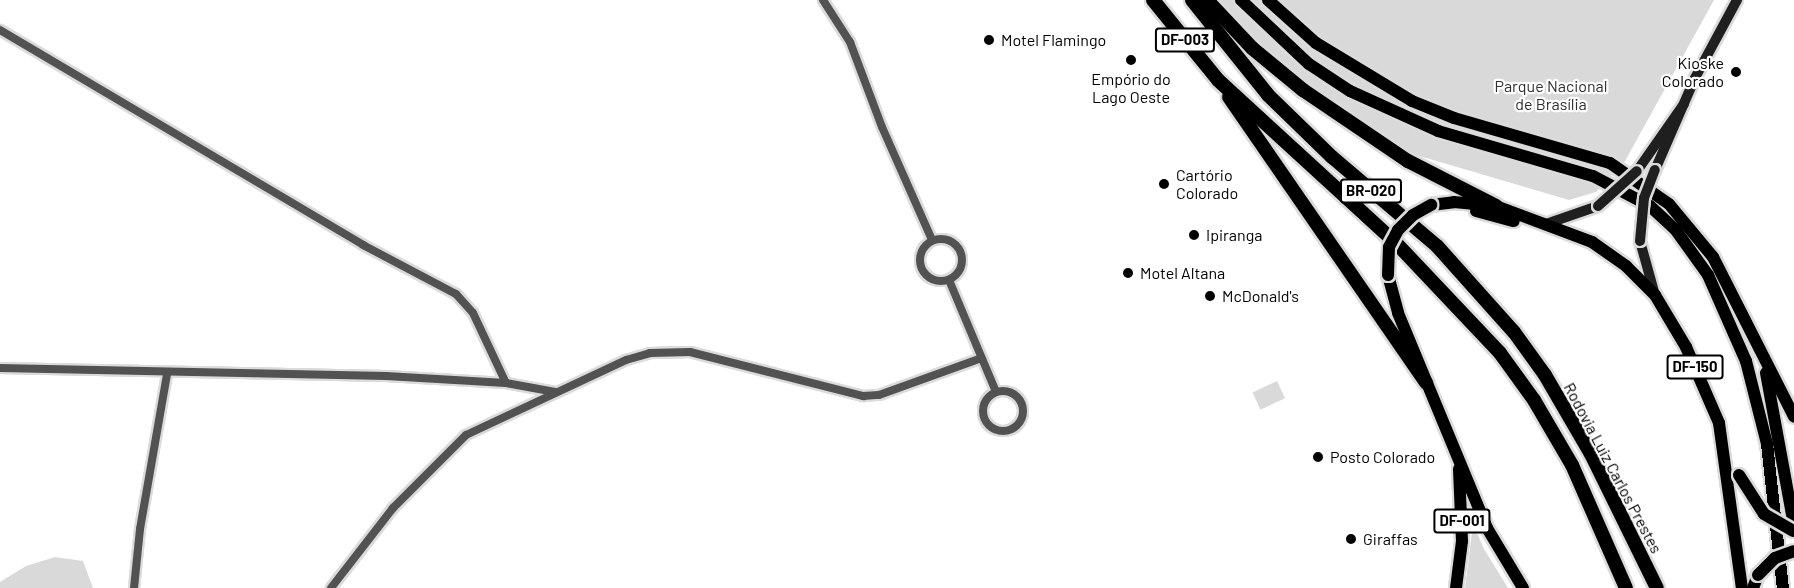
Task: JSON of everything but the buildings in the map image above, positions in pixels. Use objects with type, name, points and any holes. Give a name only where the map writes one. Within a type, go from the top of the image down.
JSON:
[{"type":"highway","name":"DF-003","points":[[1153,0],[1218,80]]},
{"type":"highway","name":"Rodovia Luiz Carlos Prestes","points":[[1192,0],[1281,109],[1437,246],[1514,332],[1545,375],[1591,454],[1657,588]]},
{"type":"highway","points":[[1207,0],[1252,48],[1303,90],[1408,161],[1496,206]]},
{"type":"highway","points":[[1218,80],[1426,383]]},
{"type":"highway","name":"BR-020","points":[[1218,80],[1396,244],[1500,353],[1534,400],[1572,465],[1626,588]]},
{"type":"main road","points":[[1241,0],[1310,64],[1350,91],[1438,131],[1593,176],[1650,206],[1675,229],[1708,275],[1746,361],[1767,444],[1783,588]]},
{"type":"main road","points":[[1268,0],[1316,43],[1412,101],[1454,118],[1610,163],[1669,204],[1713,257],[1794,417]]},
{"type":"main road","points":[[1655,295],[1640,240],[1644,198],[1684,104],[1737,0]]},
{"type":"main road","points":[[1546,224],[1598,206],[1623,187],[1684,104]]},
{"type":"main road","name":"DF-150","points":[[1523,588],[1487,528],[1426,383],[1391,274],[1389,247],[1398,230],[1413,214],[1454,202],[1496,206],[1546,224],[1610,253],[1655,295],[1686,348],[1711,402],[1725,444],[1739,475],[1764,514],[1794,531]]},
{"type":"main road","points":[[1434,207],[1459,207],[1497,216],[1593,251],[1629,276],[1686,348]]},
{"type":"main road","points":[[1763,357],[1794,526]]},
{"type":"main road","name":"DF-150","points":[[1725,444],[1742,588]]},
{"type":"main road","name":"DF-001","points":[[1456,588],[1462,541],[1457,455]]},
{"type":"main road","points":[[1753,588],[1758,575],[1775,558],[1794,551]]},
{"type":"main road","points":[[1737,588],[1741,573]]},
{"type":"street","points":[[823,0],[850,42],[882,127],[932,240]]},
{"type":"street","points":[[0,30],[363,245],[456,294],[473,313],[506,383]]},
{"type":"street","points":[[932,240],[948,240],[960,251],[960,268],[949,280],[932,280],[921,268],[921,252],[932,240]]},
{"type":"street","points":[[949,280],[996,392]]},
{"type":"street","points":[[331,588],[393,508],[466,435],[627,360],[668,351],[727,360],[863,396],[879,395],[982,358]]},
{"type":"street","points":[[0,368],[167,374],[387,376],[506,383],[555,392]]},
{"type":"street","points":[[134,588],[140,529],[167,374]]},
{"type":"street","points":[[996,392],[1012,393],[1023,404],[1019,424],[1006,432],[990,427],[982,412],[989,396],[996,392]]},
{"type":"green space","name":"Parque Nacional de Brasília","points":[[1214,0],[1714,0],[1625,161],[1596,192],[1569,200],[1382,145],[1320,114],[1249,43]]},
{"type":"green space","points":[[1277,381],[1285,398],[1261,410],[1253,392]]},
{"type":"green space","points":[[1473,524],[1484,549],[1508,588],[1465,588]]},
{"type":"green space","points":[[55,557],[83,561],[93,588],[0,588],[0,582],[26,566]]},
{"type":"place","name":"Motel Flamingo","points":[[989,40]]},
{"type":"place","name":"Empório do Lago Oeste","points":[[1131,60]]},
{"type":"place","name":"Kioske Colorado","points":[[1736,72]]},
{"type":"place","name":"Cartório Colorado","points":[[1164,184]]},
{"type":"place","name":"Ipiranga","points":[[1194,235]]},
{"type":"place","name":"Motel Altana","points":[[1128,273]]},
{"type":"place","name":"McDonald's","points":[[1210,296]]},
{"type":"place","name":"Posto Colorado","points":[[1318,457]]},
{"type":"place","name":"Giraffas","points":[[1351,539]]}]
